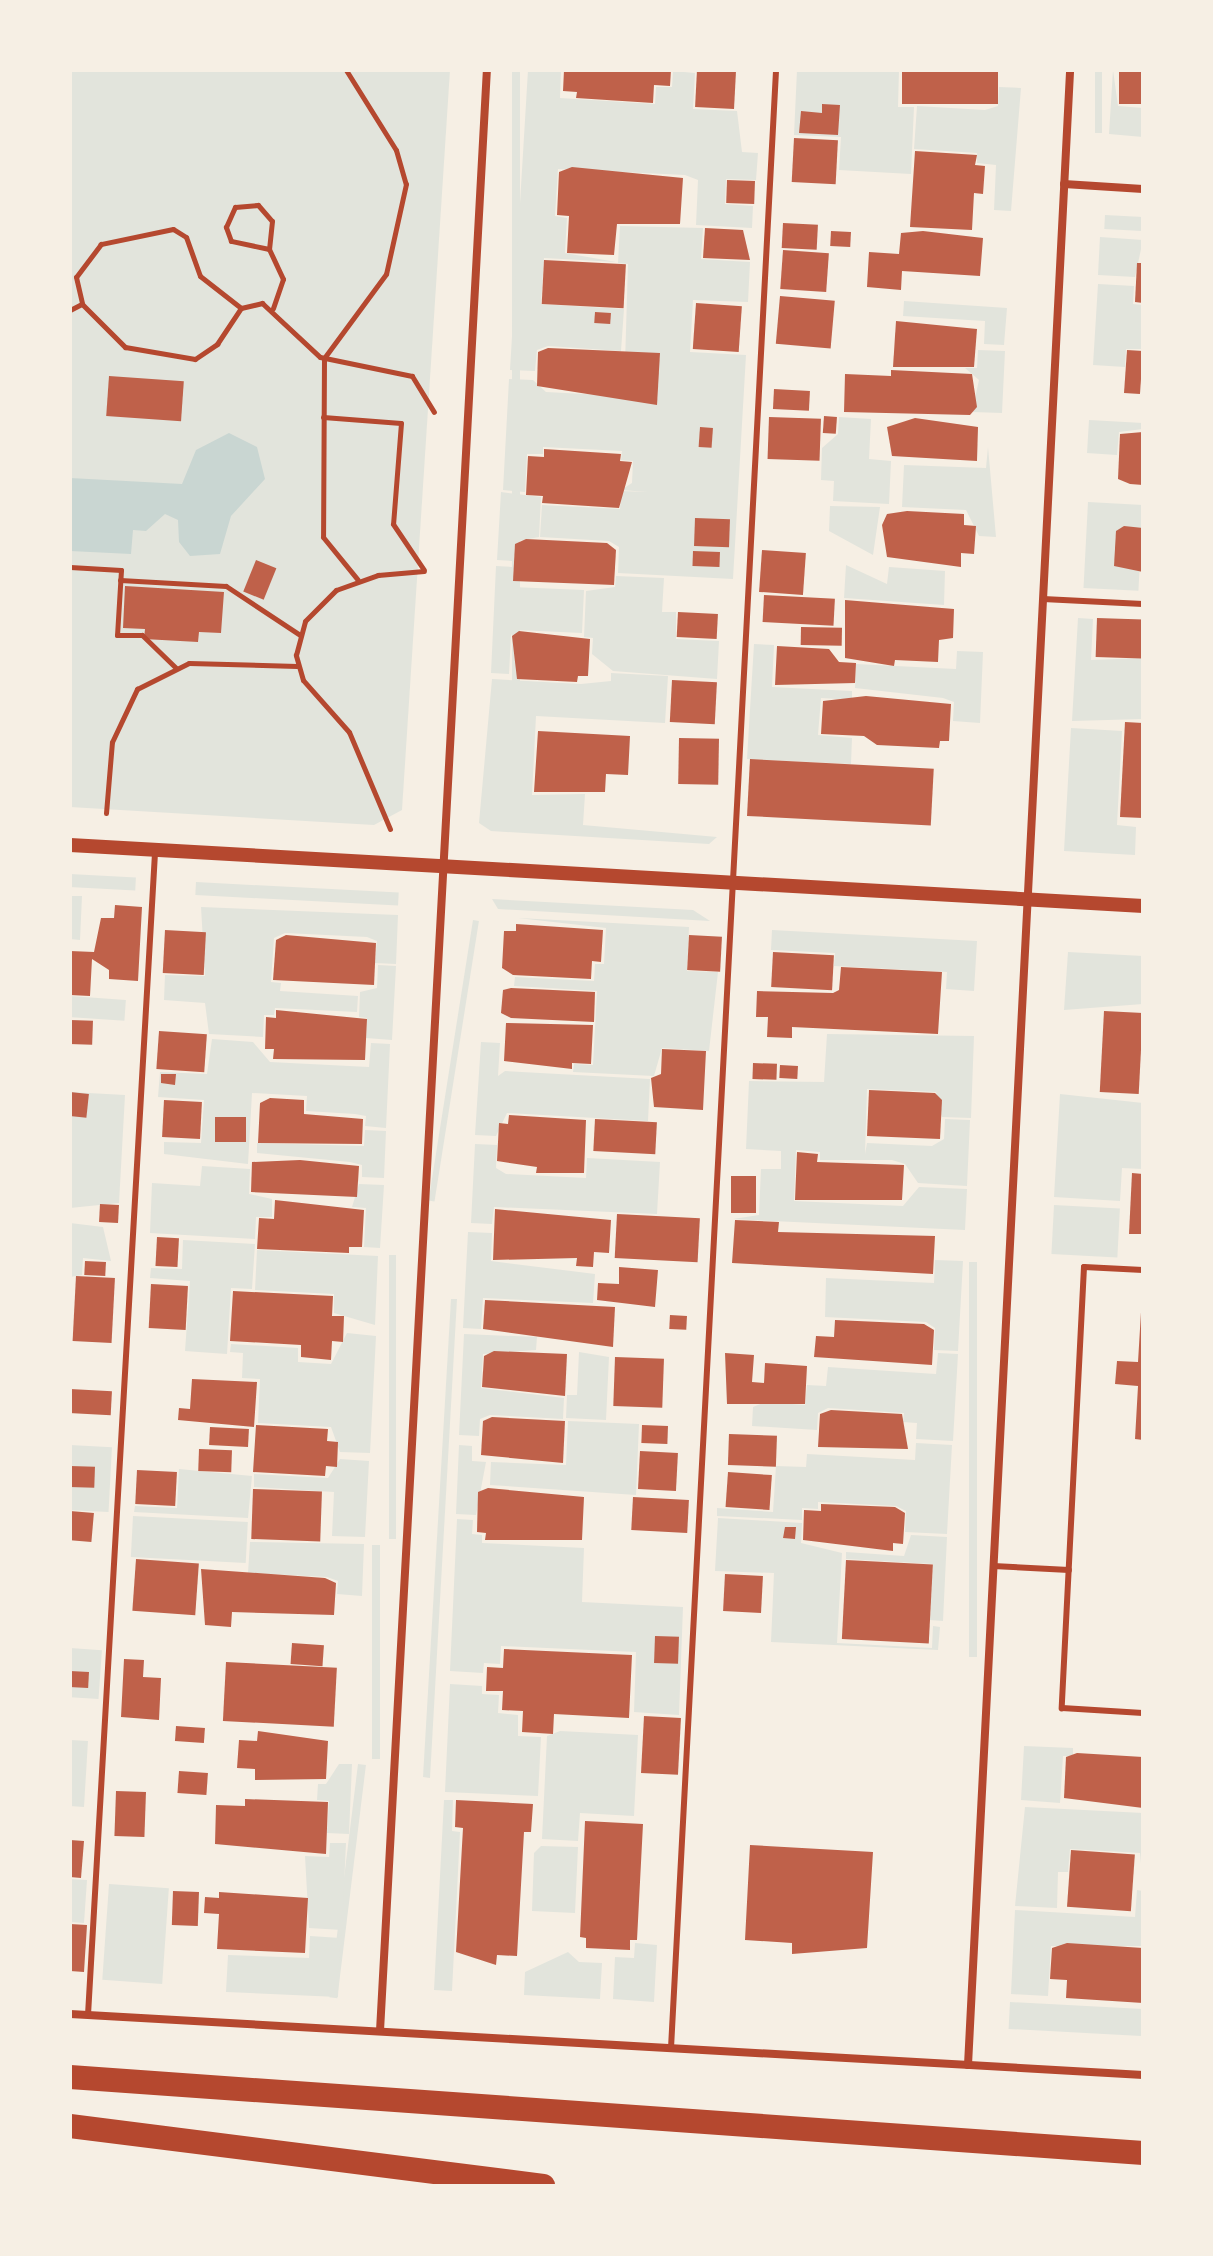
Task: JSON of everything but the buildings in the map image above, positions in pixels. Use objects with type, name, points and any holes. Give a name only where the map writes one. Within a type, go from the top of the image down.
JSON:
[{"type":"highway","points":[[70,2077],[1143,2153]]},
{"type":"highway","points":[[70,2126],[543,2186]]},
{"type":"street","points":[[380,2031],[487,70]]},
{"type":"street","points":[[968,2065],[1070,70]]},
{"type":"street","points":[[1064,184],[1143,189]]},
{"type":"street","points":[[70,845],[1143,906]]},
{"type":"street","points":[[70,2014],[1143,2075]]},
{"type":"lane","points":[[671,2048],[776,70]]},
{"type":"lane","points":[[1043,599],[1143,604]]},
{"type":"lane","points":[[88,2015],[155,849]]},
{"type":"lane","points":[[1143,1270],[1084,1267],[1062,1708],[1143,1713]]},
{"type":"lane","points":[[993,1566],[1069,1570]]},
{"type":"path","points":[[346,70],[396,150],[406,184],[386,274],[324,358],[323,537],[358,580]]},
{"type":"path","points":[[269,249],[231,241],[227,219],[235,207],[250,203],[269,214],[269,249],[283,279],[273,308]]},
{"type":"path","points":[[241,308],[207,353],[182,360],[125,347],[82,304],[76,277],[89,252],[165,228],[186,237],[200,276],[241,308],[273,308],[324,358],[412,376],[434,412]]},
{"type":"path","points":[[70,310],[82,304]]},
{"type":"path","points":[[323,417],[401,423],[393,524],[424,571],[358,580],[323,599],[300,635],[297,666],[349,732],[390,829]]},
{"type":"path","points":[[70,567],[121,570],[117,635],[142,635],[176,668]]},
{"type":"path","points":[[120,580],[226,586],[300,635]]},
{"type":"path","points":[[106,813],[120,714],[137,689],[176,668],[297,666]]},
{"type":"shaded area","points":[[70,70],[450,70],[402,810],[374,825],[70,807]]},
{"type":"shaded area","points":[[512,70],[520,70],[520,720],[512,720]]},
{"type":"shaded area","points":[[528,70],[561,70],[560,98],[655,104],[656,87],[672,87],[673,71],[695,73],[693,109],[737,111],[742,152],[758,153],[756,180],[726,179],[725,204],[753,206],[752,228],[696,225],[698,180],[685,175],[558,169],[555,216],[567,218],[565,253],[616,262],[544,258],[541,304],[624,309],[621,351],[548,346],[537,350],[535,371],[510,370]]},
{"type":"shaded area","points":[[797,70],[899,70],[898,107],[914,107],[911,174],[839,170],[841,137],[794,135]]},
{"type":"shaded area","points":[[1095,70],[1102,70],[1102,133],[1095,133]]},
{"type":"shaded area","points":[[1113,70],[1118,106],[1143,108],[1143,137],[1109,134]]},
{"type":"shaded area","points":[[999,87],[1021,88],[1011,211],[994,210],[996,165],[977,163],[977,153],[914,149],[917,106],[985,110],[998,106]]},
{"type":"shaded area","points":[[1105,215],[1143,217],[1142,231],[1104,229]]},
{"type":"shaded area","points":[[620,226],[703,228],[701,259],[750,262],[748,302],[693,300],[690,352],[746,355],[733,579],[618,573],[619,547],[609,541],[540,537],[542,505],[620,509],[621,491],[648,492],[621,490],[632,483],[633,461],[621,460],[622,451],[543,447],[543,454],[527,454],[525,492],[503,490],[509,379],[533,380],[546,392],[624,396],[628,264],[618,263]]},
{"type":"shaded area","points":[[1100,237],[1143,240],[1135,277],[1098,275]]},
{"type":"shaded area","points":[[1098,284],[1134,286],[1133,304],[1143,305],[1142,349],[1126,349],[1125,367],[1093,365]]},
{"type":"shaded area","points":[[904,301],[1007,308],[1004,345],[984,344],[985,321],[903,316]]},
{"type":"shaded area","points":[[978,350],[1005,351],[1002,413],[972,412],[979,380],[965,368],[977,368]]},
{"type":"shaded area","points":[[839,417],[871,419],[869,459],[891,461],[889,504],[833,501],[834,481],[821,480],[822,448],[838,434]]},
{"type":"shaded area","points":[[1089,420],[1143,423],[1143,429],[1119,432],[1117,455],[1087,453]]},
{"type":"shaded area","points":[[229,433],[257,447],[265,479],[231,516],[220,554],[190,556],[179,542],[178,520],[165,514],[146,531],[133,530],[131,554],[70,551],[70,478],[182,484],[196,450]]},
{"type":"shaded area","points":[[988,447],[996,537],[979,536],[966,510],[902,507],[904,465],[986,468]]},
{"type":"shaded area","points":[[501,492],[541,497],[539,537],[513,542],[512,561],[497,560]]},
{"type":"shaded area","points":[[1088,502],[1143,505],[1138,591],[1083,588]]},
{"type":"shaded area","points":[[830,506],[880,507],[873,555],[829,531]]},
{"type":"shaded area","points":[[846,565],[887,584],[889,567],[945,571],[944,605],[844,598]]},
{"type":"shaded area","points":[[496,566],[513,567],[512,587],[584,590],[582,633],[518,630],[511,635],[509,674],[491,673]]},
{"type":"shaded area","points":[[616,576],[664,578],[662,612],[676,612],[676,639],[719,641],[717,679],[613,671],[592,654],[593,638],[584,637],[586,591],[615,587]]},
{"type":"shaded area","points":[[1078,618],[1093,619],[1091,660],[1143,658],[1143,719],[1072,721]]},
{"type":"shaded area","points":[[754,644],[774,645],[772,687],[852,691],[852,700],[821,698],[818,735],[852,738],[851,764],[747,759]]},
{"type":"shaded area","points":[[957,651],[983,652],[980,723],[953,721],[954,702],[943,698],[855,688],[856,664],[956,669]]},
{"type":"shaded area","points":[[611,673],[668,676],[665,723],[536,716],[532,795],[585,794],[583,825],[717,837],[709,844],[491,831],[479,823],[492,679],[581,684],[611,681]]},
{"type":"shaded area","points":[[1071,728],[1122,731],[1117,825],[1136,827],[1135,855],[1064,851]]},
{"type":"shaded area","points":[[70,874],[136,877],[135,890],[70,887]]},
{"type":"shaded area","points":[[196,882],[399,893],[398,906],[195,895]]},
{"type":"shaded area","points":[[70,896],[82,896],[80,940],[70,939]]},
{"type":"shaded area","points":[[492,899],[693,910],[710,921],[498,909]]},
{"type":"shaded area","points":[[201,907],[398,915],[396,964],[375,963],[377,941],[367,937],[285,933],[274,938],[271,982],[281,983],[280,991],[358,996],[357,1012],[275,1008],[274,1015],[264,1015],[263,1037],[209,1034],[205,1003],[164,1000],[165,975],[205,976]]},
{"type":"shaded area","points":[[518,918],[689,927],[687,971],[718,972],[709,1051],[662,1048],[654,1076],[573,1072],[574,1064],[593,1065],[597,991],[514,986],[515,977],[594,981],[595,964],[604,964],[606,928]]},
{"type":"shaded area","points":[[473,920],[479,921],[434,1201],[429,1201]]},
{"type":"shaded area","points":[[772,930],[977,941],[974,991],[946,989],[947,972],[834,966],[835,953],[771,950]]},
{"type":"shaded area","points":[[1068,952],[1143,956],[1143,1004],[1064,1010]]},
{"type":"shaded area","points":[[378,965],[396,966],[392,1040],[366,1038],[367,1018],[359,1017],[360,992],[377,988]]},
{"type":"shaded area","points":[[70,996],[126,1000],[124,1021],[70,1017]]},
{"type":"shaded area","points":[[827,1034],[974,1036],[971,1118],[942,1117],[936,1092],[867,1089],[865,1154],[867,1143],[932,1146],[944,1139],[945,1119],[970,1120],[967,1186],[918,1183],[905,1164],[892,1160],[820,1160],[820,1152],[796,1150],[794,1201],[903,1206],[919,1187],[967,1189],[965,1230],[733,1219],[759,1215],[761,1169],[781,1169],[781,1151],[746,1149],[749,1081],[824,1082]]},
{"type":"shaded area","points":[[212,1039],[253,1042],[270,1062],[369,1067],[371,1043],[390,1044],[386,1128],[365,1126],[366,1116],[306,1111],[307,1096],[252,1093],[248,1164],[164,1154],[164,1142],[201,1143],[204,1100],[158,1097],[160,1072],[207,1074]]},
{"type":"shaded area","points":[[481,1042],[500,1043],[498,1076],[505,1071],[650,1079],[648,1121],[507,1113],[496,1136],[475,1135]]},
{"type":"shaded area","points":[[70,1092],[125,1095],[119,1203],[70,1208]]},
{"type":"shaded area","points":[[1060,1094],[1143,1103],[1143,1169],[1122,1168],[1120,1201],[1054,1197]]},
{"type":"shaded area","points":[[365,1130],[386,1131],[384,1178],[362,1177],[362,1165],[350,1162],[257,1153],[257,1143],[364,1146]]},
{"type":"shaded area","points":[[475,1144],[497,1145],[496,1168],[506,1174],[586,1178],[587,1158],[660,1162],[657,1214],[494,1207],[492,1224],[471,1223]]},
{"type":"shaded area","points":[[202,1166],[250,1169],[249,1194],[272,1199],[272,1217],[256,1217],[255,1239],[150,1233],[152,1183],[200,1186]]},
{"type":"shaded area","points":[[359,1184],[384,1185],[380,1248],[364,1247],[366,1208],[352,1207]]},
{"type":"shaded area","points":[[1054,1205],[1120,1208],[1117,1257],[1051,1254]]},
{"type":"shaded area","points":[[70,1223],[103,1227],[111,1261],[83,1258],[82,1275],[70,1277]]},
{"type":"shaded area","points":[[468,1232],[492,1233],[491,1261],[595,1274],[593,1303],[483,1298],[481,1329],[463,1328]]},
{"type":"shaded area","points":[[183,1240],[255,1244],[252,1289],[231,1288],[227,1354],[185,1351],[190,1281],[150,1278],[151,1268],[182,1269]]},
{"type":"shaded area","points":[[257,1250],[378,1256],[375,1325],[334,1313],[334,1294],[255,1290]]},
{"type":"shaded area","points":[[389,1255],[396,1255],[396,1539],[389,1539]]},
{"type":"shaded area","points":[[935,1260],[963,1261],[958,1351],[934,1350],[935,1328],[926,1322],[825,1317],[826,1278],[934,1283]]},
{"type":"shaded area","points":[[969,1262],[977,1262],[977,1657],[969,1657]]},
{"type":"shaded area","points":[[451,1299],[457,1299],[430,1778],[423,1777]]},
{"type":"shaded area","points":[[347,1333],[376,1336],[370,1453],[340,1452],[331,1427],[258,1423],[260,1379],[242,1378],[243,1353],[230,1352],[231,1344],[298,1348],[298,1362],[331,1364]]},
{"type":"shaded area","points":[[464,1334],[537,1337],[536,1350],[483,1354],[481,1388],[564,1398],[563,1419],[490,1415],[480,1419],[479,1436],[459,1435]]},
{"type":"shaded area","points":[[579,1352],[609,1357],[606,1420],[566,1418],[567,1395],[577,1395]]},
{"type":"shaded area","points":[[938,1353],[958,1354],[953,1441],[916,1439],[917,1423],[903,1422],[904,1413],[828,1408],[818,1413],[817,1430],[752,1426],[753,1407],[765,1402],[805,1405],[807,1385],[826,1386],[828,1367],[936,1374]]},
{"type":"shaded area","points":[[568,1421],[639,1424],[636,1495],[490,1485],[491,1462],[566,1465]]},
{"type":"shaded area","points":[[916,1443],[952,1445],[947,1534],[905,1532],[906,1511],[896,1506],[818,1502],[818,1509],[802,1508],[802,1520],[717,1516],[717,1508],[773,1512],[776,1466],[806,1467],[807,1454],[915,1460]]},
{"type":"shaded area","points":[[70,1445],[112,1447],[109,1512],[70,1510]]},
{"type":"shaded area","points":[[459,1445],[472,1446],[472,1461],[486,1462],[476,1515],[456,1514]]},
{"type":"shaded area","points":[[340,1459],[369,1461],[365,1537],[332,1536],[334,1492],[254,1487],[254,1474],[328,1478]]},
{"type":"shaded area","points":[[179,1469],[252,1476],[248,1518],[134,1512],[135,1506],[177,1508]]},
{"type":"shaded area","points":[[133,1516],[248,1522],[246,1563],[131,1557]]},
{"type":"shaded area","points":[[718,1518],[802,1523],[801,1543],[842,1553],[837,1643],[932,1648],[933,1626],[940,1627],[938,1650],[771,1642],[774,1573],[715,1571]]},
{"type":"shaded area","points":[[457,1519],[473,1520],[472,1534],[482,1535],[482,1543],[584,1548],[582,1602],[683,1607],[679,1715],[634,1712],[636,1652],[501,1646],[500,1664],[484,1663],[483,1673],[450,1671]]},
{"type":"shaded area","points":[[911,1535],[947,1537],[943,1621],[930,1620],[933,1564],[846,1559],[846,1552],[904,1556]]},
{"type":"shaded area","points":[[250,1542],[364,1544],[362,1596],[337,1594],[338,1581],[327,1577],[248,1573]]},
{"type":"shaded area","points":[[372,1545],[380,1545],[380,1759],[372,1759]]},
{"type":"shaded area","points":[[70,1648],[102,1650],[99,1699],[70,1697]]},
{"type":"shaded area","points":[[450,1684],[482,1686],[482,1694],[499,1695],[498,1713],[518,1715],[518,1736],[541,1737],[538,1796],[445,1792]]},
{"type":"shaded area","points":[[560,1731],[638,1735],[634,1816],[580,1813],[578,1841],[542,1839],[547,1736]]},
{"type":"shaded area","points":[[70,1740],[88,1741],[84,1807],[70,1806]]},
{"type":"shaded area","points":[[1024,1746],[1073,1748],[1073,1756],[1063,1756],[1060,1803],[1021,1800]]},
{"type":"shaded area","points":[[339,1764],[352,1764],[349,1834],[327,1833],[329,1801],[317,1800],[318,1784],[326,1784]]},
{"type":"shaded area","points":[[358,1764],[366,1765],[337,1998],[329,1997]]},
{"type":"shaded area","points":[[444,1800],[453,1800],[452,1831],[460,1832],[452,1991],[434,1990]]},
{"type":"shaded area","points":[[1025,1807],[1143,1813],[1143,1884],[1140,1853],[1070,1849],[1068,1872],[1058,1872],[1057,1908],[1015,1906]]},
{"type":"shaded area","points":[[330,1843],[346,1843],[342,1930],[309,1928],[305,1856],[329,1857]]},
{"type":"shaded area","points":[[541,1846],[578,1847],[575,1913],[532,1911],[534,1853]]},
{"type":"shaded area","points":[[70,1879],[87,1880],[84,1923],[70,1922]]},
{"type":"shaded area","points":[[109,1884],[169,1888],[162,1984],[102,1980]]},
{"type":"shaded area","points":[[1137,1890],[1143,1891],[1143,1946],[1051,1946],[1048,1996],[1011,1994],[1015,1910],[1135,1917]]},
{"type":"shaded area","points":[[310,1936],[340,1938],[338,1997],[226,1992],[228,1955],[309,1958]]},
{"type":"shaded area","points":[[635,1943],[657,1945],[654,2002],[613,1999],[615,1957],[634,1958]]},
{"type":"shaded area","points":[[568,1952],[579,1962],[602,1963],[600,1999],[524,1995],[525,1972]]},
{"type":"shaded area","points":[[1010,2002],[1143,2009],[1141,2036],[1009,2029]]}]
